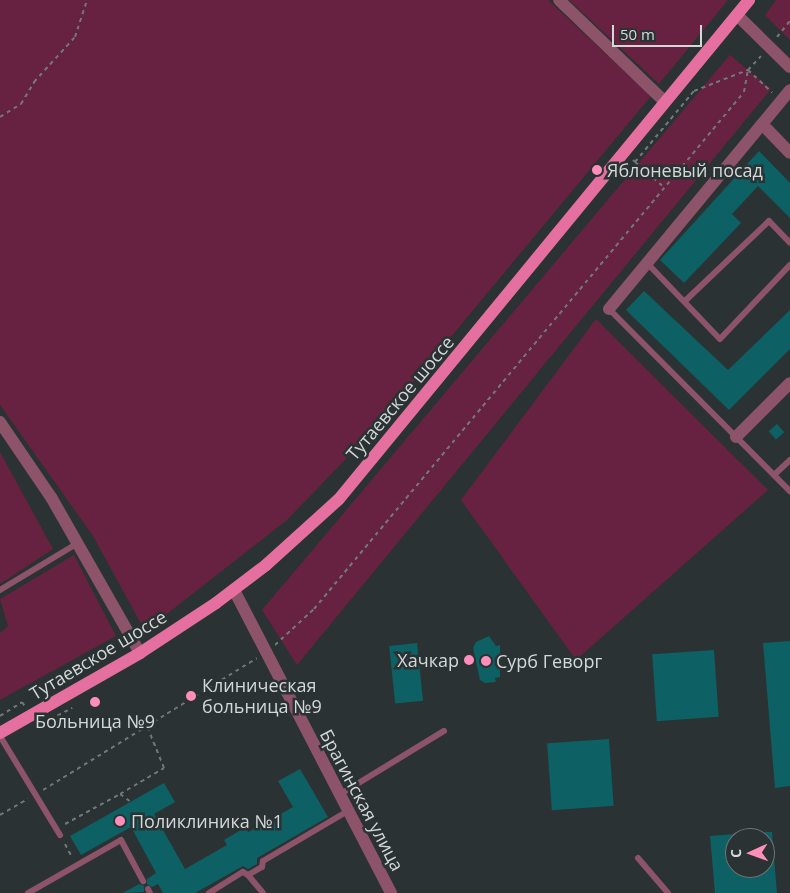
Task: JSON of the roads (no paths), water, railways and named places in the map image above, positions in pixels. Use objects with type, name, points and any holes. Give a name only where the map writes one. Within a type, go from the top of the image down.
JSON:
[{"type":"main road","name":"Тутаевское шоссе","points":[[0,735],[140,652],[234,590],[338,499],[749,0]]},
{"type":"street","points":[[559,0],[665,102]]},
{"type":"street","points":[[737,15],[790,67]]},
{"type":"street","points":[[609,309],[790,90]]},
{"type":"street","points":[[762,124],[790,153]]},
{"type":"street","points":[[736,437],[788,389]]},
{"type":"street","points":[[0,422],[78,543],[140,652]]},
{"type":"street","name":"Брагинская улица","points":[[234,590],[339,795],[392,893]]},
{"type":"lane","points":[[685,302],[768,221],[790,243]]},
{"type":"lane","points":[[647,262],[720,339],[790,265]]},
{"type":"lane","points":[[609,309],[790,491]]},
{"type":"lane","points":[[774,475],[790,460]]},
{"type":"lane","points":[[0,590],[78,543]]},
{"type":"lane","points":[[339,795],[444,731]]},
{"type":"lane","points":[[0,735],[58,832]]},
{"type":"lane","points":[[248,875],[262,867],[263,861],[348,811]]},
{"type":"lane","points":[[28,893],[121,840],[143,881]]},
{"type":"lane","points":[[638,858],[668,893]]},
{"type":"lane","points":[[209,893],[243,872],[248,875],[262,893]]},
{"type":"place","name":"Яблоневый посад","points":[[597,170]]},
{"type":"place","name":"Хачкар","points":[[469,660]]},
{"type":"place","name":"Сурб Геворг","points":[[486,661]]},
{"type":"place","name":"Клиническая больница №9","points":[[191,696]]},
{"type":"place","name":"Больница №9","points":[[95,702]]},
{"type":"place","name":"Поликлиника №1","points":[[120,821]]}]
